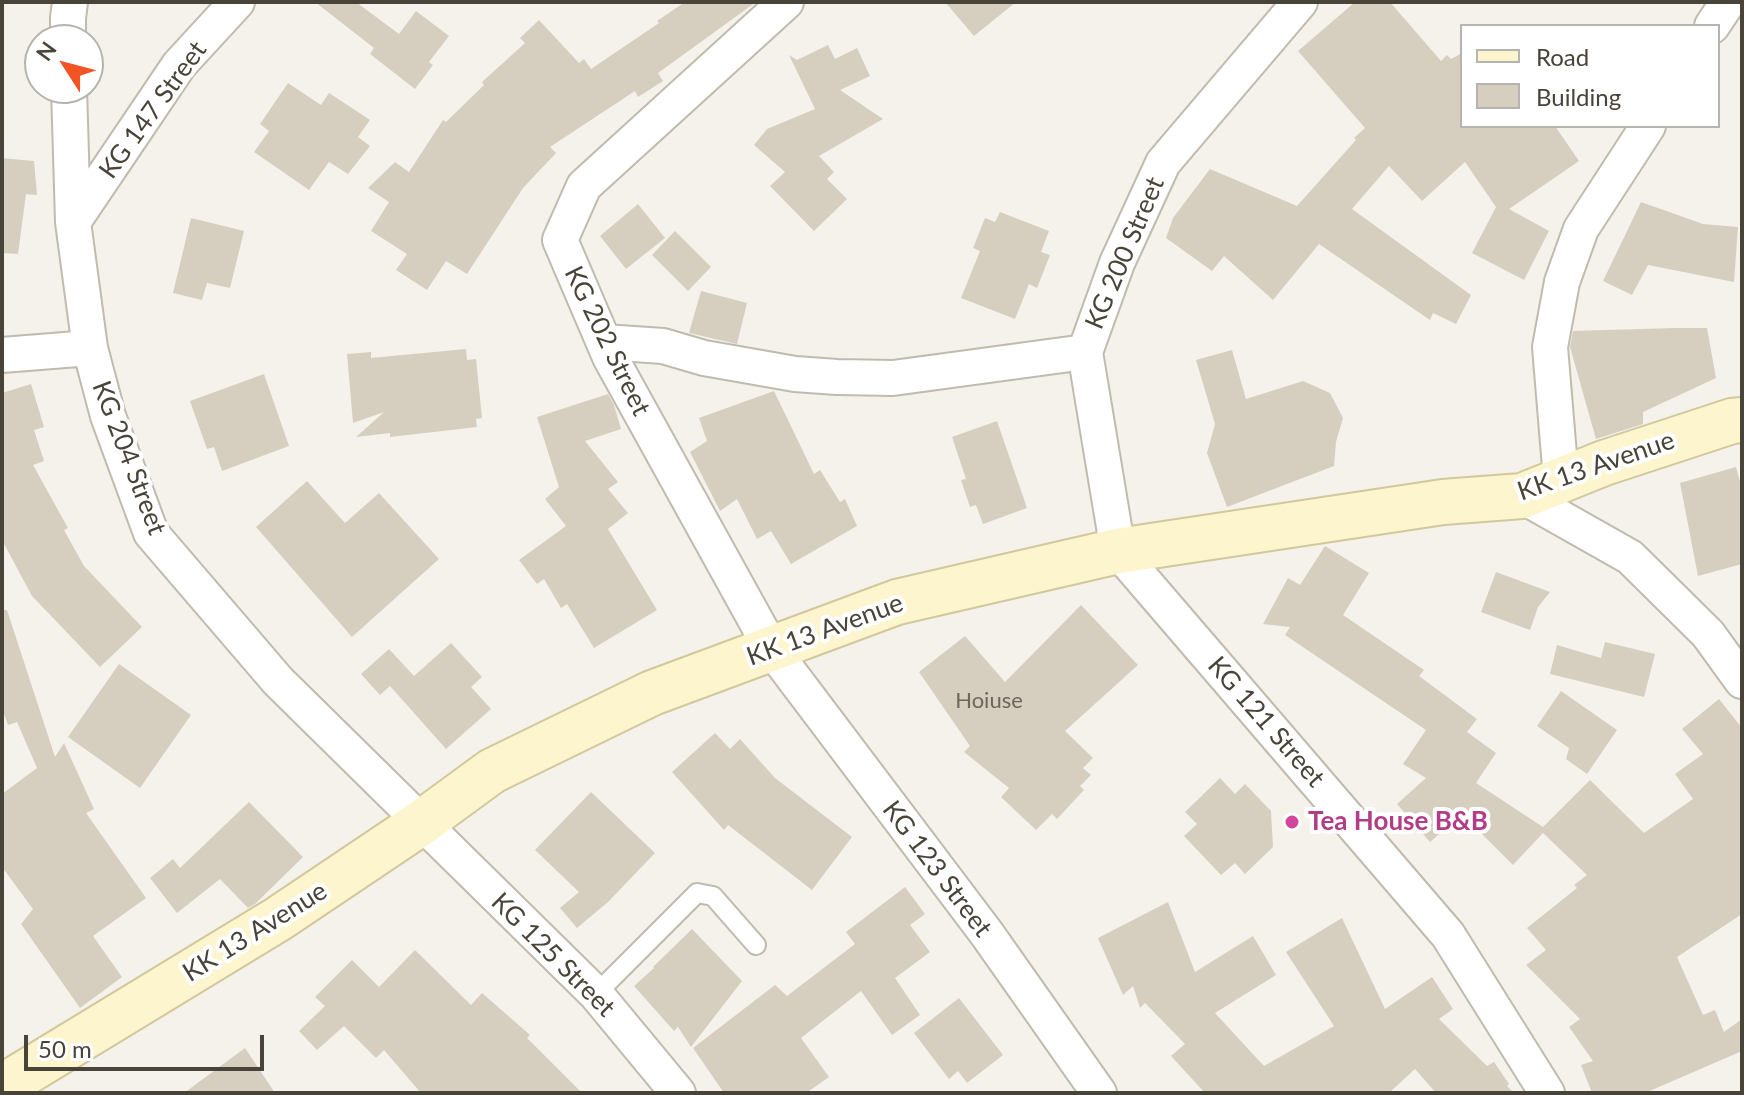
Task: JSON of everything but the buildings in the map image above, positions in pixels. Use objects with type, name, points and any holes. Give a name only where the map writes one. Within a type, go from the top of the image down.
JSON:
[{"type":"main road","name":"KK 13 Avenue","points":[[2,1091],[278,919],[492,771],[652,693],[897,602],[1118,551],[1542,487],[1718,425],[1742,420]]},
{"type":"street","points":[[68,24],[70,2]]},
{"type":"street","name":"KG 147 Street","points":[[73,222],[179,65],[237,2]]},
{"type":"street","name":"KG 202 Street","points":[[771,648],[610,357],[560,240],[584,186],[786,2]]},
{"type":"street","name":"KG 200 Street","points":[[1118,551],[1085,352],[1117,263],[1163,163],[1300,2]]},
{"type":"street","points":[[1713,24],[1728,2]]},
{"type":"street","name":"KG 204 Street","points":[[69,104],[73,222],[90,348],[108,416],[151,533],[278,681],[421,823]]},
{"type":"street","points":[[1647,128],[1581,229],[1562,282],[1550,347],[1542,487],[1630,557],[1708,634],[1742,681]]},
{"type":"street","points":[[604,342],[663,346],[704,358],[795,374],[837,377],[893,378],[1085,352]]},
{"type":"street","points":[[2,355],[90,348]]},
{"type":"street","name":"KG 121 Street","points":[[1118,551],[1448,935],[1547,1093]]},
{"type":"street","name":"KG 123 Street","points":[[771,648],[987,934],[1099,1093]]},
{"type":"street","name":"KG 125 Street","points":[[421,823],[596,994],[678,1093]]},
{"type":"lane","points":[[596,994],[697,893],[713,896],[756,945]]},
{"type":"place","name":"Tea House B&B","points":[[1292,822]]}]
